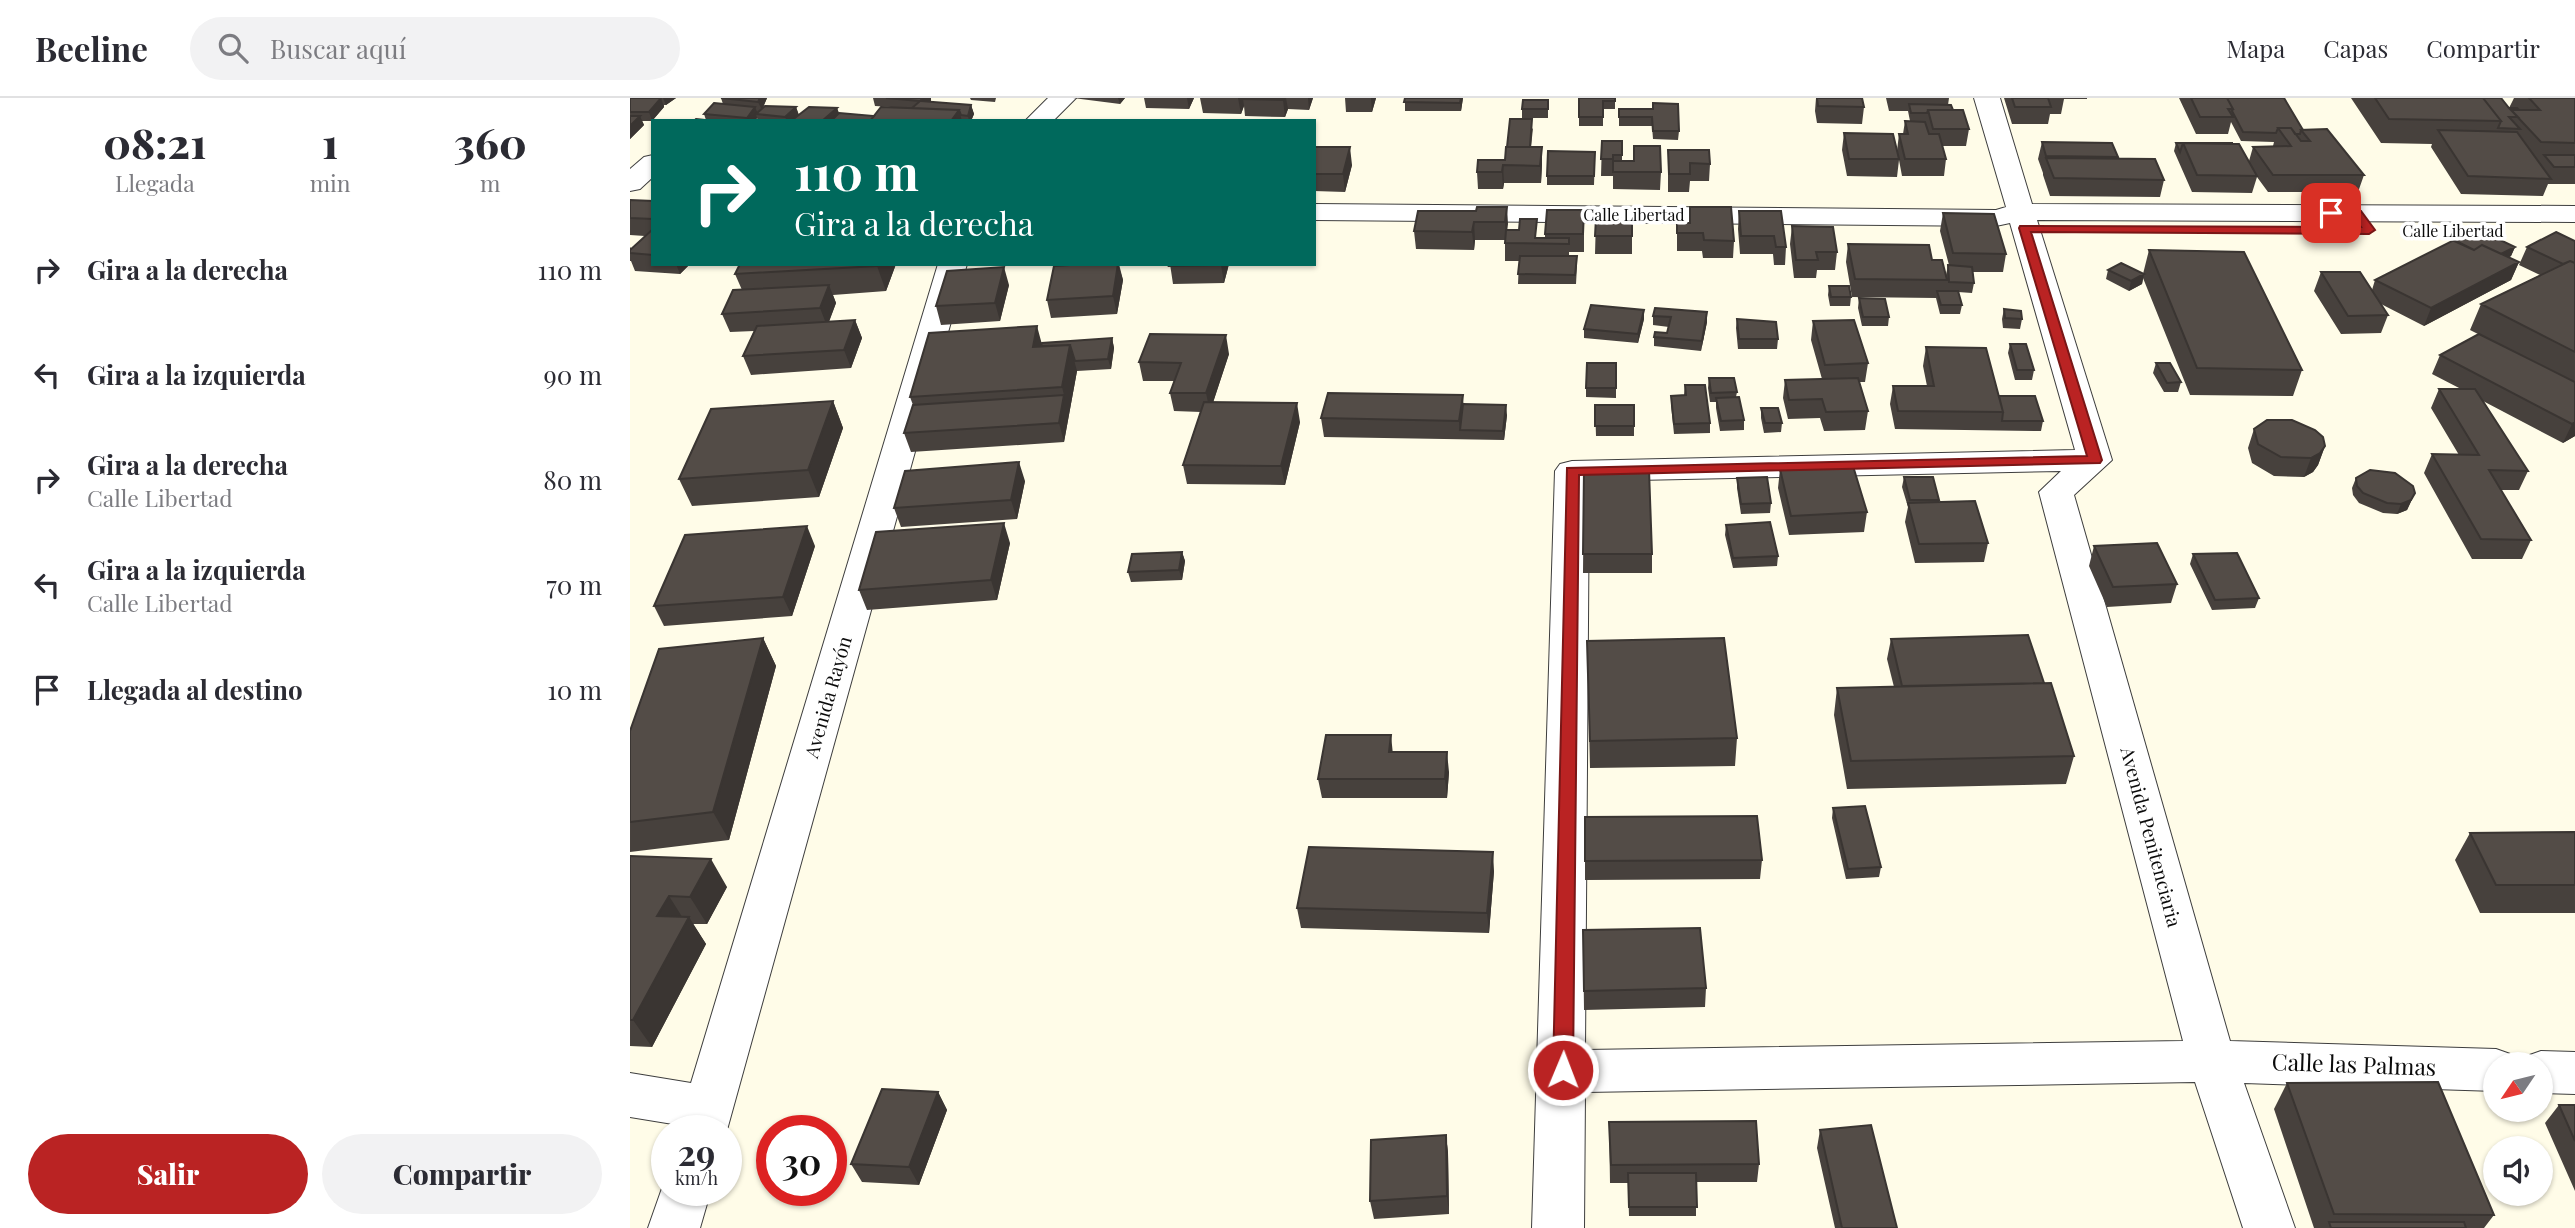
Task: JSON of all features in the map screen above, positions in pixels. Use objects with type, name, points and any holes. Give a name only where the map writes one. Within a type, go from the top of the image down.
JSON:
[{"type":"street","points":[[1040,119],[1063,98]]},
{"type":"street","points":[[1558,1228],[1572,471],[2095,460],[2013,219],[1987,98]]},
{"type":"street","points":[[630,183],[651,165]]},
{"type":"street","points":[[630,201],[651,201]]},
{"type":"street","name":"Calle Libertad","points":[[1316,212],[2363,222],[2575,231]]},
{"type":"street","name":"Calle Libertad","points":[[2363,222],[2575,214]]},
{"type":"street","name":"Avenida Rayón","points":[[707,1115],[952,266]]},
{"type":"street","name":"Avenida Penitenciaria","points":[[2095,460],[2056,492],[2213,1060],[2269,1228]]},
{"type":"street","name":"Calle las Palmas","points":[[1563,1070],[2213,1060],[2483,1070]]},
{"type":"street","points":[[2553,1072],[2575,1073]]},
{"type":"street","points":[[630,1095],[693,1115]]},
{"type":"street","points":[[674,1228],[680,1206]]},
{"type":"building","points":[[630,98],[661,98],[649,112],[630,112]]},
{"type":"building","points":[[721,98],[760,98],[758,102]]},
{"type":"building","points":[[886,98],[923,98],[920,101]]},
{"type":"building","points":[[1243,98],[1284,98],[1283,100]]},
{"type":"building","points":[[1405,98],[1461,98],[1460,103],[1404,102]]},
{"type":"building","points":[[1579,98],[1615,98],[1615,101],[1603,101],[1603,117],[1579,117]]},
{"type":"building","points":[[1817,98],[1862,98],[1864,107],[1818,106]]},
{"type":"building","points":[[2012,98],[2048,98],[2051,107],[2015,107]]},
{"type":"building","points":[[2191,98],[2227,98],[2233,109],[2228,109],[2233,117],[2200,117]]},
{"type":"building","points":[[2227,98],[2284,98],[2303,130],[2300,134],[2295,134],[2291,128],[2278,128],[2276,133],[2243,132]]},
{"type":"building","points":[[2375,98],[2483,98],[2501,121],[2389,119]]},
{"type":"building","points":[[2483,98],[2501,98],[2509,108],[2517,108],[2519,110],[2511,110],[2518,117],[2509,117],[2520,129],[2498,128],[2501,121]]},
{"type":"building","points":[[2529,98],[2575,98],[2575,143],[2541,142],[2511,110],[2540,110]]},
{"type":"building","points":[[1523,100],[1548,100],[1548,109],[1522,109]]},
{"type":"building","points":[[920,101],[971,105],[968,116],[961,115],[959,110],[912,108]]},
{"type":"building","points":[[714,103],[755,107],[747,118],[704,114]]},
{"type":"building","points":[[1653,103],[1678,104],[1679,131],[1653,131],[1652,117],[1619,117],[1619,109],[1653,109]]},
{"type":"building","points":[[1909,104],[1951,105],[1953,110],[1911,113]]},
{"type":"building","points":[[765,106],[796,107],[785,117],[756,114]]},
{"type":"building","points":[[809,107],[837,108],[824,119],[794,119]]},
{"type":"building","points":[[881,107],[959,110],[952,119],[872,119]]},
{"type":"building","points":[[1928,110],[1963,110],[1969,129],[1933,129]]},
{"type":"building","points":[[839,113],[874,116],[872,119],[833,119]]},
{"type":"building","points":[[630,116],[640,116],[630,126]]},
{"type":"building","points":[[1510,119],[1532,119],[1530,147],[1507,147]]},
{"type":"building","points":[[1905,121],[1925,122],[1929,134],[1939,134],[1946,159],[1905,159],[1899,134],[1908,134]]},
{"type":"building","points":[[2278,128],[2291,128],[2301,141],[2310,141],[2301,130],[2327,129],[2364,175],[2273,175],[2253,147],[2291,146]]},
{"type":"building","points":[[2438,130],[2517,132],[2551,179],[2468,176]]},
{"type":"building","points":[[1844,133],[1893,134],[1899,159],[1849,159]]},
{"type":"building","points":[[1602,141],[1622,141],[1622,155],[1613,155],[1613,159],[1601,159]]},
{"type":"building","points":[[2042,142],[2112,143],[2118,157],[2046,156]]},
{"type":"building","points":[[2176,143],[2183,143],[2180,152]]},
{"type":"building","points":[[2183,143],[2239,144],[2257,176],[2197,175]]},
{"type":"building","points":[[1634,146],[1660,146],[1661,172],[1613,172],[1613,161],[1634,161]]},
{"type":"building","points":[[1316,147],[1350,147],[1343,174],[1316,174]]},
{"type":"building","points":[[1506,147],[1542,147],[1540,166],[1503,165],[1502,172],[1477,172],[1478,160],[1505,160]]},
{"type":"building","points":[[1668,150],[1709,150],[1710,164],[1690,163],[1690,174],[1669,174]]},
{"type":"building","points":[[1548,151],[1595,152],[1594,176],[1547,176]]},
{"type":"building","points":[[2544,155],[2575,155],[2575,167],[2554,167]]},
{"type":"building","points":[[2046,158],[2155,159],[2164,180],[2054,178]]},
{"type":"building","points":[[630,200],[651,201],[651,219],[630,218]]},
{"type":"building","points":[[1477,207],[1507,207],[1505,222],[1474,222],[1472,232],[1414,231],[1418,211],[1476,211]]},
{"type":"building","points":[[1690,207],[1731,207],[1734,241],[1704,240],[1703,233],[1677,233],[1677,223],[1690,223]]},
{"type":"building","points":[[1547,210],[1584,210],[1583,234],[1545,234]]},
{"type":"building","points":[[1739,211],[1781,211],[1786,247],[1776,247],[1774,236],[1741,236]]},
{"type":"building","points":[[1943,213],[1994,214],[2006,254],[1953,253]]},
{"type":"building","points":[[1596,218],[1632,218],[1632,236],[1595,236]]},
{"type":"building","points":[[1520,219],[1537,219],[1535,238],[1569,238],[1569,244],[1505,243],[1506,230],[1519,230]]},
{"type":"building","points":[[1792,226],[1833,227],[1837,252],[1816,252],[1818,260],[1796,260]]},
{"type":"building","points":[[2477,229],[2515,247],[2501,254],[2482,245],[2474,250],[2454,241]]},
{"type":"building","points":[[651,231],[651,255],[630,253]]},
{"type":"building","points":[[2556,232],[2575,241],[2575,263],[2570,261],[2563,264],[2527,247]]},
{"type":"building","points":[[2454,240],[2474,250],[2482,245],[2519,262],[2431,308],[2375,280]]},
{"type":"building","points":[[1848,244],[1929,245],[1932,260],[1942,260],[1947,280],[1855,279]]},
{"type":"building","points":[[2149,250],[2244,252],[2302,370],[2197,368]]},
{"type":"building","points":[[1520,256],[1577,256],[1575,275],[1518,274]]},
{"type":"building","points":[[2570,261],[2575,263],[2575,352],[2481,304]]},
{"type":"building","points":[[2121,263],[2144,274],[2131,281],[2108,270]]},
{"type":"building","points":[[1948,265],[1972,267],[1974,283],[1949,282]]},
{"type":"building","points":[[739,266],[877,266],[735,274]]},
{"type":"building","points":[[1054,266],[1118,266],[1113,296],[1047,300]]},
{"type":"building","points":[[1004,267],[995,303],[936,306],[947,271]]},
{"type":"building","points":[[2321,272],[2360,272],[2388,315],[2348,316]]},
{"type":"building","points":[[829,285],[820,308],[722,314],[733,290]]},
{"type":"building","points":[[1829,286],[1849,286],[1851,297],[1831,297]]},
{"type":"building","points":[[1937,291],[1958,291],[1962,305],[1941,305]]},
{"type":"building","points":[[1859,298],[1885,299],[1889,317],[1863,317]]},
{"type":"building","points":[[1591,305],[1644,310],[1638,334],[1584,329]]},
{"type":"building","points":[[1655,308],[1707,312],[1702,341],[1654,337],[1655,332],[1667,333],[1671,317],[1653,316]]},
{"type":"building","points":[[2004,309],[2021,311],[2022,319],[2005,318]]},
{"type":"building","points":[[1737,319],[1776,322],[1778,339],[1739,339]]},
{"type":"building","points":[[855,320],[844,350],[743,356],[757,326]]},
{"type":"building","points":[[1854,320],[1868,363],[1825,365],[1813,321]]},
{"type":"building","points":[[1037,326],[1033,347],[1070,345],[1062,387],[910,397],[929,333]]},
{"type":"building","points":[[1150,334],[1226,335],[1206,393],[1170,393],[1181,363],[1139,362]]},
{"type":"building","points":[[2479,334],[2575,382],[2575,422],[2572,424],[2440,355]]},
{"type":"building","points":[[1112,338],[1108,359],[1075,361],[1070,345],[1041,346],[1042,343]]},
{"type":"building","points":[[2010,344],[2026,344],[2034,370],[2017,370]]},
{"type":"building","points":[[1926,347],[1986,348],[2003,412],[1898,411],[1893,386],[1934,386]]},
{"type":"building","points":[[1587,363],[1616,363],[1616,388],[1586,388]]},
{"type":"building","points":[[2156,363],[2170,363],[2181,382],[2167,383]]},
{"type":"building","points":[[1709,378],[1734,378],[1737,392],[1711,393]]},
{"type":"building","points":[[1858,378],[1868,411],[1826,412],[1822,399],[1789,400],[1785,380]]},
{"type":"building","points":[[1685,385],[1705,385],[1710,423],[1674,424],[1671,396],[1686,395]]},
{"type":"building","points":[[2439,389],[2475,389],[2528,471],[2489,470],[2531,540],[2481,539],[2432,454],[2479,455]]},
{"type":"building","points":[[1328,393],[1463,395],[1459,421],[1321,418]]},
{"type":"building","points":[[1064,395],[1059,423],[904,433],[913,405]]},
{"type":"building","points":[[1999,396],[2035,396],[2043,421],[2002,421]]},
{"type":"building","points":[[1739,397],[1744,420],[1721,421],[1716,398]]},
{"type":"building","points":[[833,401],[808,470],[679,479],[711,409]]},
{"type":"building","points":[[1204,402],[1297,403],[1281,466],[1183,465]]},
{"type":"building","points":[[1463,404],[1506,405],[1503,431],[1460,430]]},
{"type":"building","points":[[1595,405],[1634,405],[1634,426],[1595,426]]},
{"type":"building","points":[[1761,408],[1778,408],[1782,423],[1765,423]]},
{"type":"building","points":[[2267,420],[2292,420],[2315,430],[2323,437],[2325,446],[2311,458],[2281,457],[2258,444],[2254,429]]},
{"type":"building","points":[[1019,462],[1011,500],[894,508],[905,471]]},
{"type":"building","points":[[1853,466],[1867,512],[1791,516],[1780,469]]},
{"type":"building","points":[[1584,470],[1649,470],[1652,554],[1583,554]]},
{"type":"building","points":[[2370,470],[2395,473],[2413,486],[2415,493],[2411,500],[2401,504],[2387,503],[2363,493],[2357,486],[2356,478]]},
{"type":"building","points":[[1767,477],[1771,503],[1741,504],[1737,478]]},
{"type":"building","points":[[1904,477],[1933,477],[1939,500],[1910,500]]},
{"type":"building","points":[[1975,501],[1988,543],[1919,544],[1908,503]]},
{"type":"building","points":[[1770,522],[1778,556],[1733,558],[1726,525]]},
{"type":"building","points":[[1004,523],[991,580],[859,590],[876,532]]},
{"type":"building","points":[[807,526],[783,597],[654,606],[685,535]]},
{"type":"building","points":[[2157,543],[2177,584],[2113,587],[2094,546]]},
{"type":"building","points":[[1182,552],[1179,570],[1128,572],[1132,554]]},
{"type":"building","points":[[2237,553],[2259,598],[2215,600],[2193,554]]},
{"type":"building","points":[[2028,635],[2044,683],[1902,686],[1891,639]]},
{"type":"building","points":[[763,638],[713,812],[630,822],[630,731],[659,649]]},
{"type":"building","points":[[1724,638],[1737,738],[1590,741],[1587,641]]},
{"type":"building","points":[[2051,683],[2074,756],[1851,761],[1837,688]]},
{"type":"building","points":[[1326,735],[1391,735],[1389,752],[1447,752],[1445,779],[1318,779]]},
{"type":"building","points":[[1865,806],[1881,867],[1848,869],[1833,808]]},
{"type":"building","points":[[1757,816],[1762,860],[1585,861],[1585,817]]},
{"type":"building","points":[[2575,832],[2575,885],[2496,885],[2470,833]]},
{"type":"building","points":[[1309,847],[1493,852],[1487,913],[1297,908]]},
{"type":"building","points":[[630,856],[711,859],[690,897],[669,896],[657,916],[689,917],[633,1020],[630,1020]]},
{"type":"building","points":[[1700,928],[1706,988],[1584,991],[1583,930]]},
{"type":"building","points":[[2438,1082],[2483,1189],[2483,1206],[2490,1206],[2494,1215],[2334,1214],[2287,1083]]},
{"type":"building","points":[[882,1089],[938,1092],[909,1167],[851,1164]]},
{"type":"building","points":[[2559,1105],[2575,1105],[2575,1141]]},
{"type":"building","points":[[1756,1121],[1759,1164],[1611,1165],[1609,1122]]},
{"type":"building","points":[[1871,1125],[1897,1228],[1842,1228],[1820,1130]]},
{"type":"building","points":[[1446,1135],[1447,1196],[1370,1201],[1371,1140]]},
{"type":"building","points":[[1628,1173],[1696,1173],[1697,1207],[1629,1207]]},
{"type":"building","points":[[2329,1222],[2464,1222],[2466,1228],[2331,1228]]},
{"type":"route","points":[[1563,1070],[1572,471],[2095,460],[2088,429],[2024,228],[2369,230],[2357,213],[2331,213]]}]
